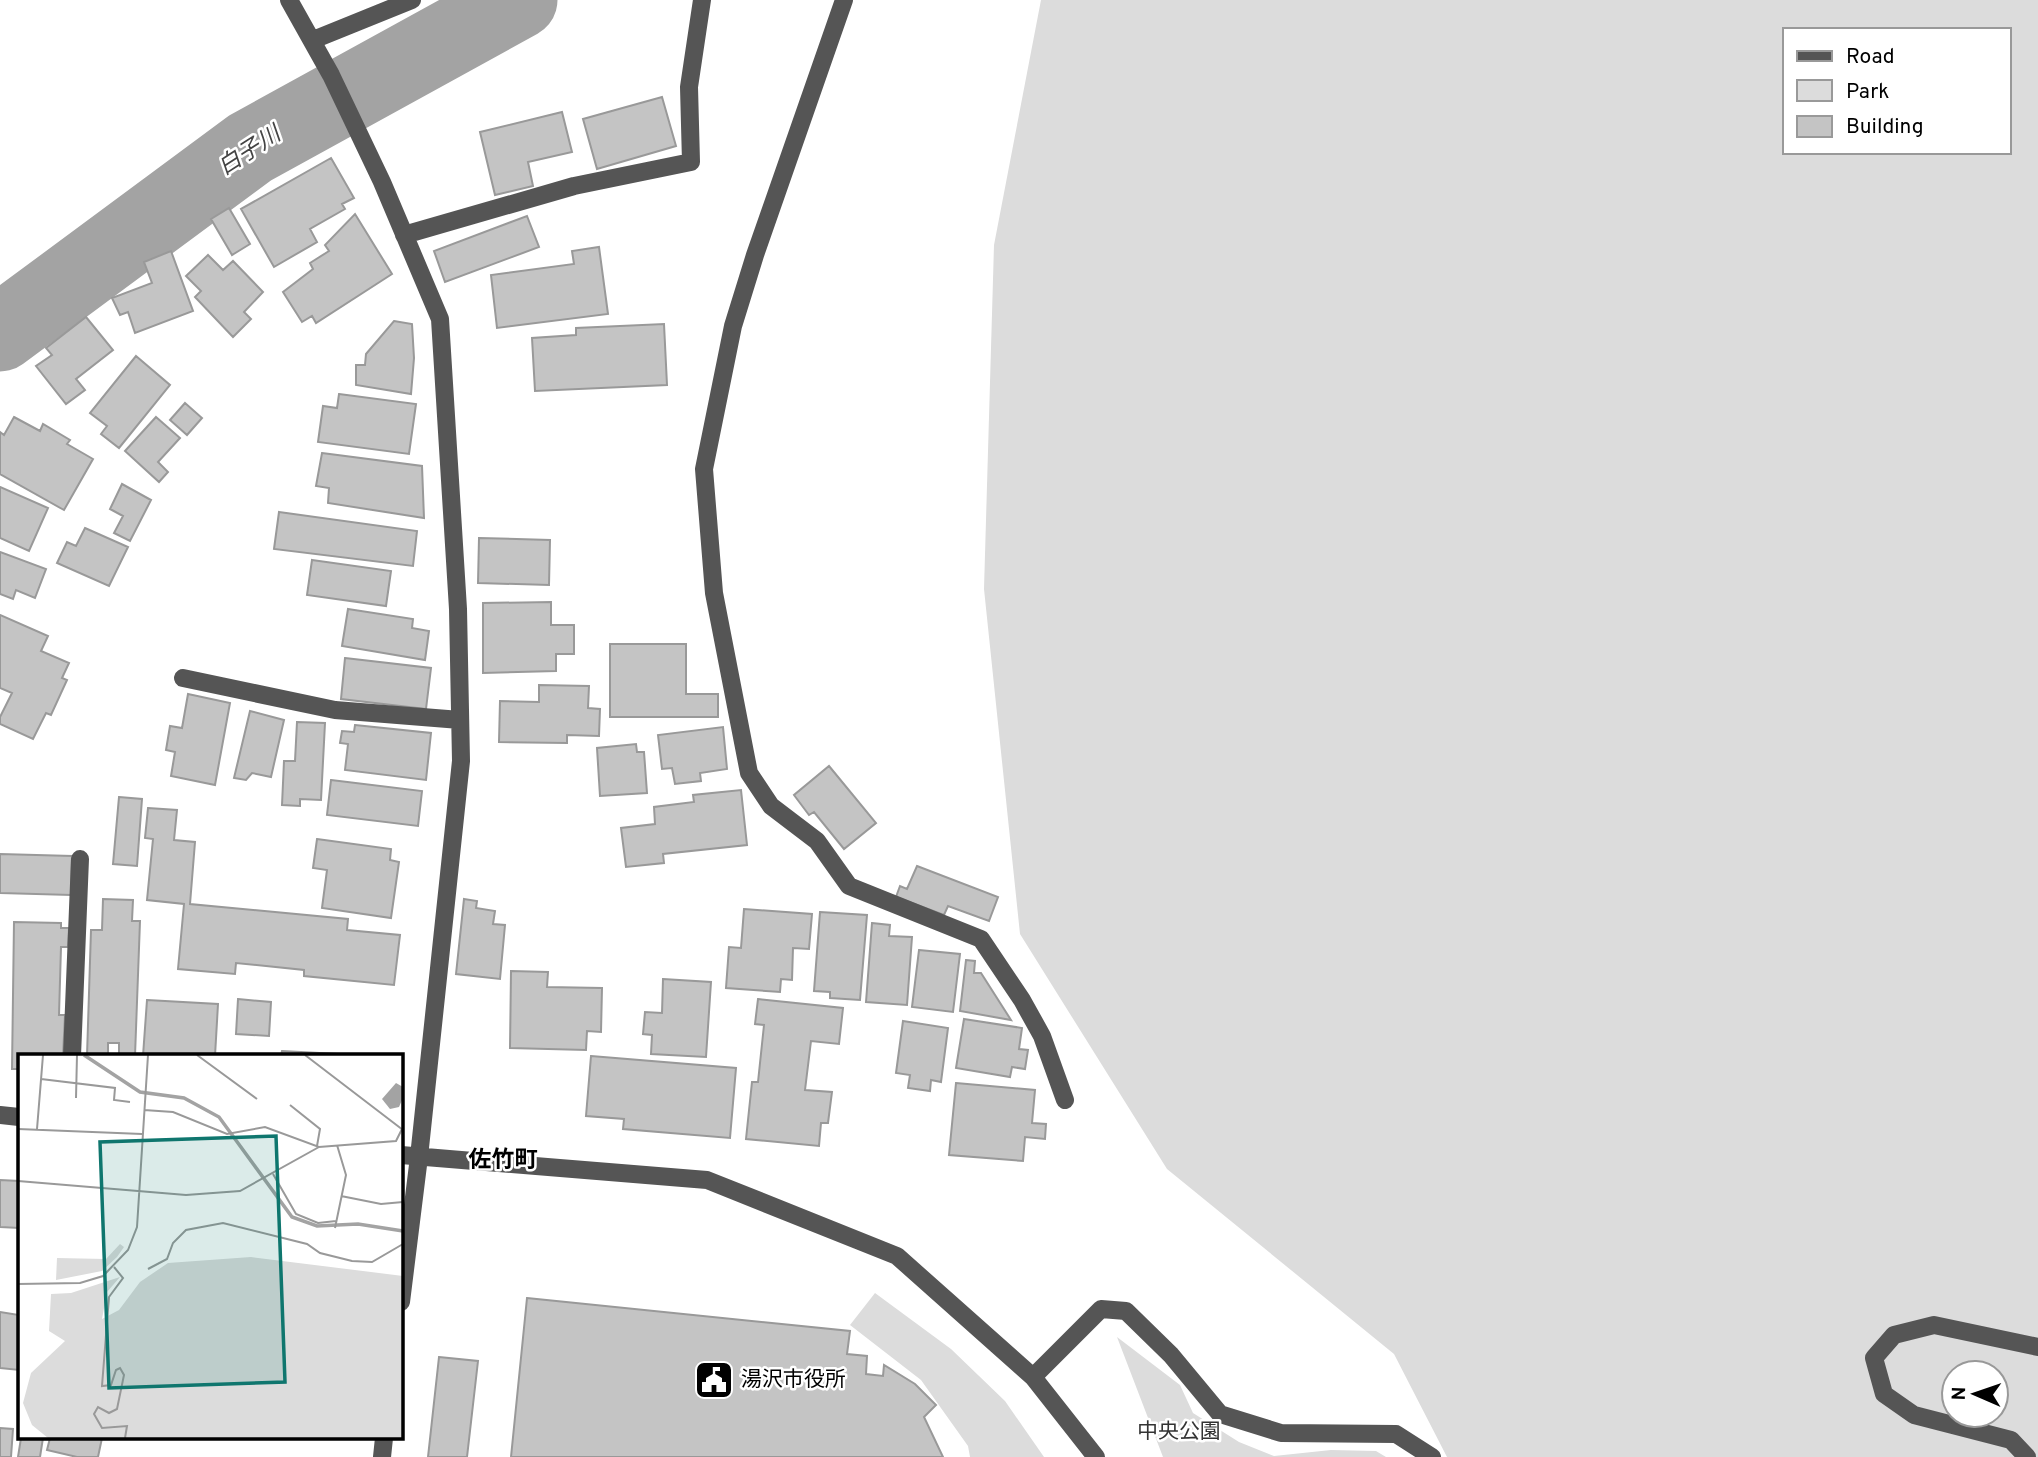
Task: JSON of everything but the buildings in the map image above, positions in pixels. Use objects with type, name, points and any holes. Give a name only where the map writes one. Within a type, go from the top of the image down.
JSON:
[{"type":"street","points":[[289,0],[331,75],[382,182],[440,319],[458,609],[461,761],[410,1156],[402,1286]]},
{"type":"street","points":[[313,40],[412,0]]},
{"type":"street","points":[[404,235],[574,186],[691,162],[689,86],[702,0]]},
{"type":"street","points":[[844,0],[733,326],[704,470],[715,593],[749,773],[771,806],[817,842],[849,886],[981,939],[1022,1000],[1042,1036],[1065,1100]]},
{"type":"street","points":[[183,678],[335,710],[460,720]]},
{"type":"street","points":[[72,1054],[80,859]]},
{"type":"street","points":[[0,1115],[18,1117]]},
{"type":"street","points":[[410,1156],[707,1180],[897,1256],[1033,1377],[1096,1457]]},
{"type":"street","points":[[1033,1377],[1101,1309],[1126,1311],[1171,1355],[1220,1414],[1281,1433],[1396,1434],[1433,1457]]},
{"type":"street","points":[[2027,1457],[2011,1440],[1914,1415],[1884,1394],[1874,1358],[1894,1335],[1934,1325],[2038,1347]]},
{"type":"green space","points":[[1041,0],[2038,0],[2038,1457],[1447,1457],[1394,1354],[1167,1169],[1020,934],[984,589],[994,245]]},
{"type":"green space","points":[[875,1293],[951,1349],[1005,1401],[1044,1457],[970,1457],[968,1446],[921,1380],[850,1325]]},
{"type":"green space","name":"中央公園","points":[[1117,1337],[1180,1385],[1193,1413],[1239,1442],[1274,1456],[1331,1450],[1376,1451],[1386,1457],[1163,1457]]},
{"type":"waterway","name":"白子川","points":[[0,333],[250,148],[519,0]]},
{"type":"place","name":"湯沢市役所","points":[[714,1380]]},
{"type":"district","name":"佐竹町","points":[[503,1161]]}]
